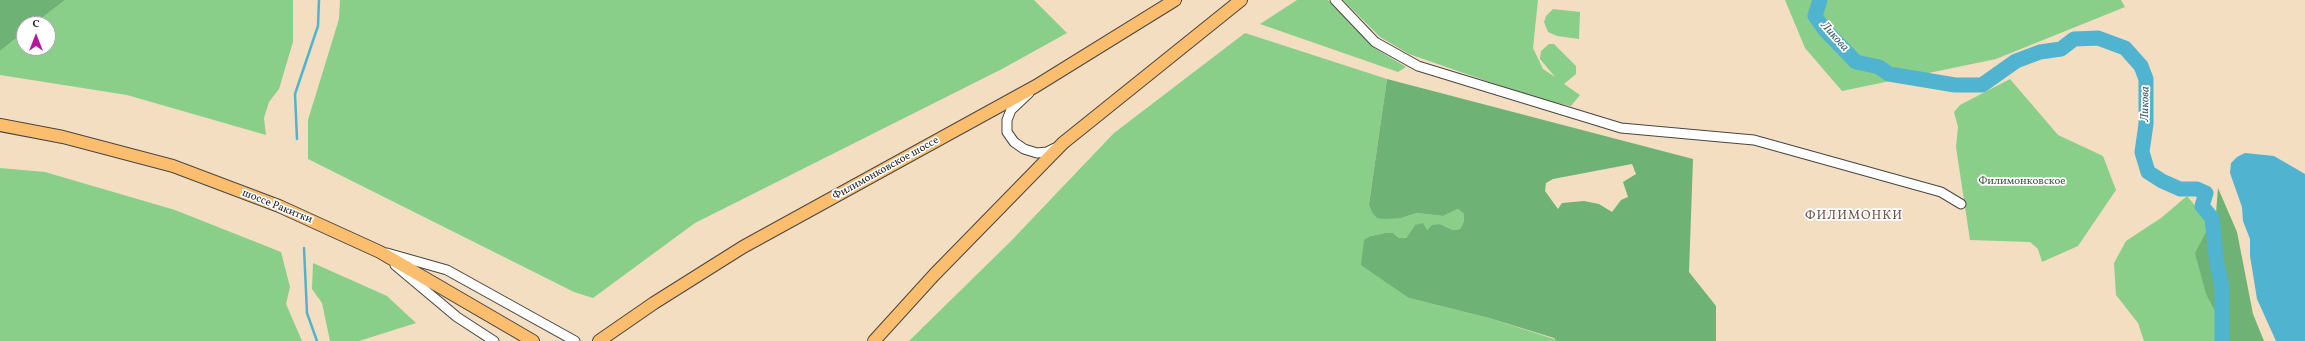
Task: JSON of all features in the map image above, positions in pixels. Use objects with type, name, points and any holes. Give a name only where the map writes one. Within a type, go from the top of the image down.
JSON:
[{"type":"main road","name":"Филимонковское шоссе","points":[[599,341],[654,302],[746,245],[1036,86],[1175,0]]},
{"type":"main road","points":[[874,341],[934,275],[1063,143],[1241,0]]},
{"type":"main road","name":"шоссе Ракитки","points":[[0,125],[63,137],[173,166],[279,206],[380,252],[533,341]]},
{"type":"street","points":[[1335,0],[1375,42],[1418,66],[1621,128],[1754,140],[1940,192],[1961,204]]},
{"type":"street","points":[[1036,86],[1011,110],[1007,120],[1007,132],[1014,142],[1024,150],[1037,153],[1047,152],[1063,143]]},
{"type":"street","points":[[380,252],[451,313],[494,341]]},
{"type":"street","points":[[380,252],[409,258],[447,270],[575,341]]},
{"type":"green space","points":[[0,0],[65,0],[44,16],[16,16],[16,38],[0,51]]},
{"type":"green space","points":[[65,0],[293,0],[293,42],[279,89],[269,102],[264,118],[266,135],[127,95],[0,75],[0,51],[16,38],[16,56],[56,56],[56,16],[44,16]]},
{"type":"green space","points":[[340,0],[1034,0],[1067,33],[1002,69],[695,223],[593,298],[574,292],[308,159],[308,120],[339,19]]},
{"type":"green space","points":[[1297,0],[1328,0],[1376,49],[1406,67],[1398,72],[1260,24]]},
{"type":"green space","points":[[1343,0],[1538,0],[1533,48],[1543,69],[1555,77],[1540,59],[1541,51],[1549,44],[1554,44],[1576,66],[1576,74],[1564,84],[1580,95],[1571,106],[1538,99],[1409,54],[1380,37]]},
{"type":"green space","points":[[1785,0],[2121,0],[2125,7],[1996,59],[1842,91],[1805,48]]},
{"type":"green space","points":[[1553,9],[1580,12],[1579,39],[1557,36],[1548,32],[1544,22],[1546,16]]},
{"type":"green space","points":[[1245,33],[1387,79],[1369,204],[1401,218],[1417,213],[1443,216],[1458,209],[1464,214],[1464,221],[1460,229],[1453,230],[1440,224],[1426,230],[1415,225],[1406,238],[1399,238],[1393,233],[1371,236],[1409,298],[1489,318],[1554,339],[1556,341],[909,341],[1011,241],[1114,133]]},
{"type":"green space","points":[[1387,79],[1693,159],[1689,272],[1716,306],[1716,341],[1556,341],[1554,338],[1489,318],[1409,298],[1361,265],[1364,240],[1371,236],[1385,233],[1393,233],[1399,238],[1406,238],[1415,225],[1423,223],[1427,230],[1432,225],[1440,224],[1453,230],[1460,229],[1464,221],[1464,214],[1458,209],[1443,216],[1417,213],[1401,218],[1385,219],[1377,218],[1372,212],[1369,204]],"holes":[[[1632,164],[1636,174],[1623,182],[1628,197],[1621,200],[1612,212],[1599,204],[1584,201],[1562,203],[1558,209],[1545,191],[1546,183],[1553,179]]]},
{"type":"green space","name":"Филимонковское","points":[[2010,79],[2058,135],[2103,156],[2116,190],[2078,246],[2042,262],[2038,249],[2030,242],[1970,240],[1956,147],[1958,127],[1954,112],[1960,105]]},
{"type":"green space","points":[[0,168],[45,172],[175,210],[281,252],[290,287],[286,304],[302,341],[0,341]]},
{"type":"green space","points":[[2218,188],[2237,232],[2253,314],[2264,341],[2228,341],[2228,335],[2206,294],[2195,253],[2216,213]]},
{"type":"green space","points":[[2187,196],[2207,220],[2217,283],[2218,341],[2144,341],[2138,323],[2116,295],[2114,263],[2126,241],[2161,218]]},
{"type":"green space","points":[[313,263],[387,296],[416,323],[359,341],[330,341],[322,303],[312,289]]},
{"type":"water","points":[[2245,153],[2274,156],[2305,174],[2305,341],[2276,341],[2257,299],[2250,256],[2250,239],[2243,221],[2242,207],[2230,173],[2231,163],[2237,157]]},
{"type":"waterway","points":[[297,139],[295,94],[318,26],[319,0]]},
{"type":"waterway","name":"Ликова","points":[[1820,0],[1815,16],[1825,30],[1856,62],[1879,67],[1889,74],[1955,85],[1982,85],[2016,61],[2040,52],[2061,49],[2074,39],[2098,38],[2125,48],[2141,66],[2146,79],[2146,124],[2142,152],[2148,172],[2162,181],[2180,189],[2197,189],[2206,193],[2202,206],[2212,218],[2217,265],[2222,287],[2222,341]]},
{"type":"waterway","points":[[304,248],[307,313],[317,341]]},
{"type":"district","name":"ФИЛИМОНКИ","points":[[1854,217]]}]
